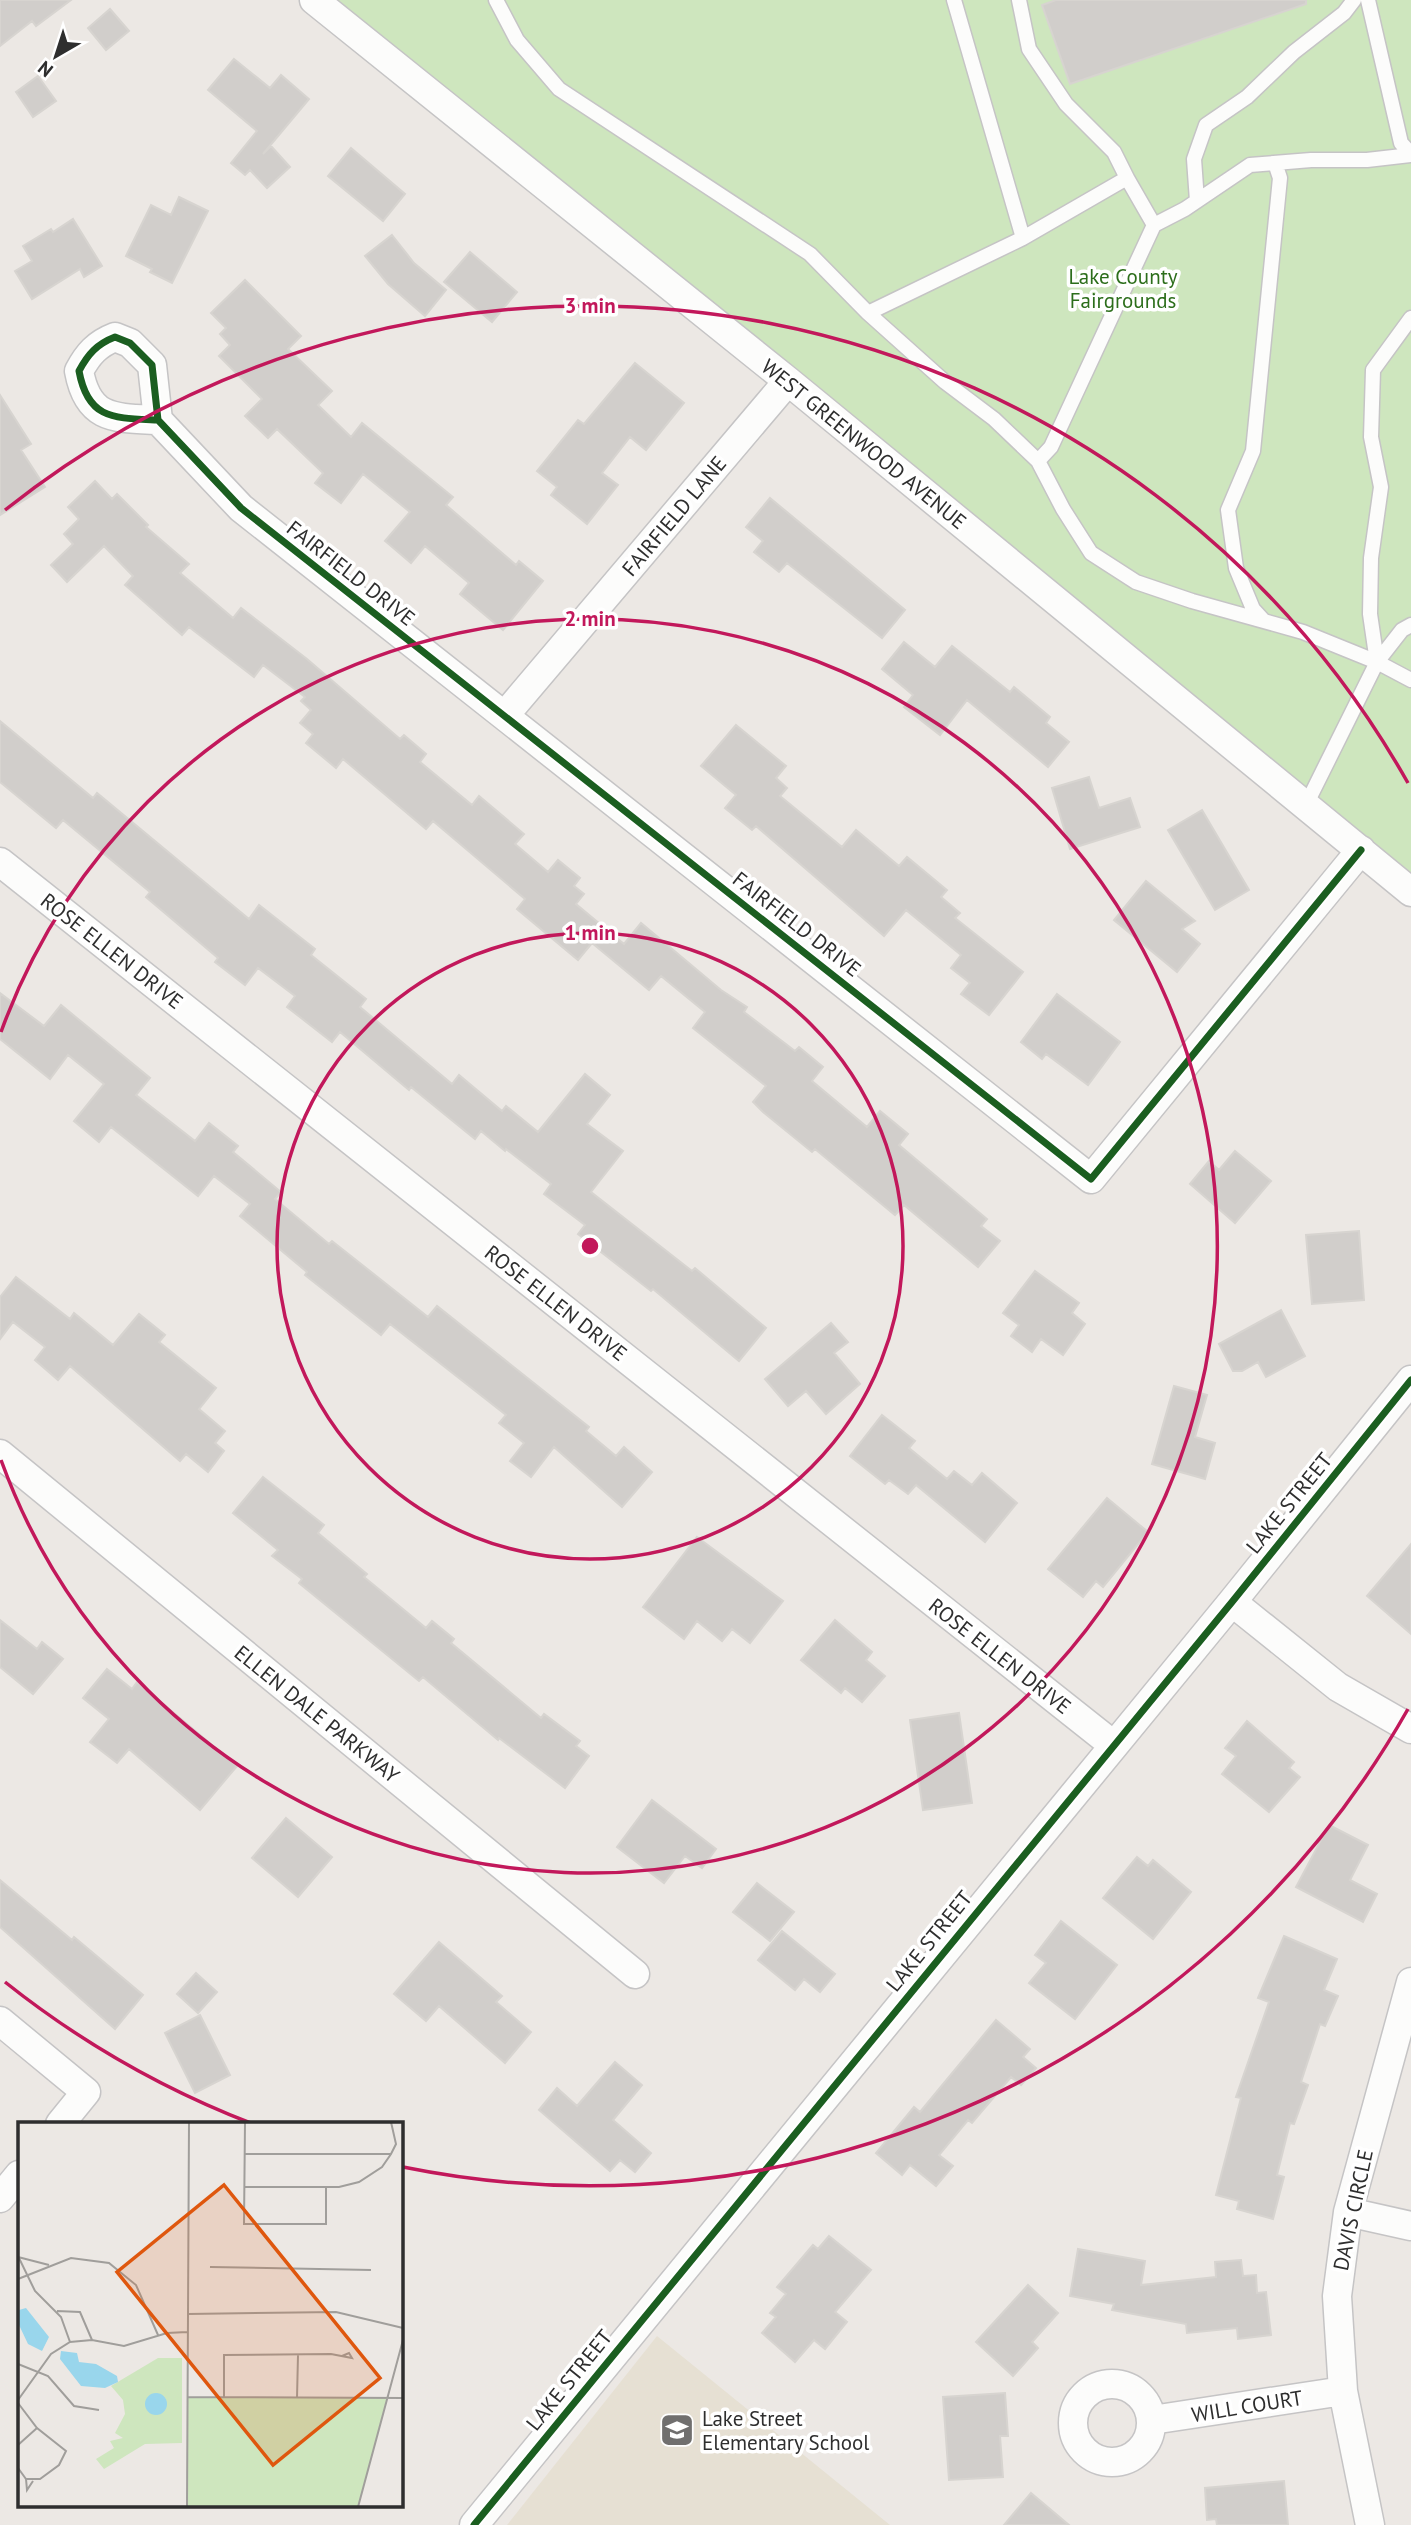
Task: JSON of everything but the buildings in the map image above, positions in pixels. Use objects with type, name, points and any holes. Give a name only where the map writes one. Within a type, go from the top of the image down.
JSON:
[{"type":"street","name":"WEST GREENWOOD AVENUE","points":[[314,0],[789,381],[1411,892]]},
{"type":"street","name":"FAIRFIELD LANE","points":[[505,715],[789,381]]},
{"type":"street","name":"FAIRFIELD DRIVE","points":[[158,420],[241,508],[1091,1179],[1361,850]]},
{"type":"street","name":"ROSE ELLEN DRIVE","points":[[0,862],[1112,1744]]},
{"type":"street","name":"LAKE STREET","points":[[474,2525],[1411,1380]]},
{"type":"street","name":"ELLEN DALE PARKWAY","points":[[0,1454],[635,1973]]},
{"type":"street","points":[[1232,1602],[1338,1688],[1411,1728]]},
{"type":"street","name":"DAVIS CIRCLE","points":[[1370,2525],[1343,2391],[1337,2296],[1348,2212],[1411,1982]]},
{"type":"street","points":[[0,2021],[86,2092],[62,2122]]},
{"type":"street","points":[[0,2199],[18,2176]]},
{"type":"street","points":[[1348,2212],[1411,2226]]},
{"type":"street","name":"WILL COURT","points":[[1152,2420],[1343,2391]]},
{"type":"lane","points":[[496,0],[517,40],[559,89],[810,254],[868,313],[945,382],[993,419],[1038,461],[1063,509],[1091,553],[1136,582],[1192,601],[1303,632],[1377,662],[1411,680]]},
{"type":"lane","points":[[954,0],[1023,238]]},
{"type":"lane","points":[[1019,0],[1029,49],[1066,104],[1114,152],[1154,225]]},
{"type":"lane","points":[[1197,201],[1194,159],[1206,125],[1247,97],[1294,52],[1344,13],[1354,0]]},
{"type":"lane","points":[[1368,0],[1401,143],[1411,154]]},
{"type":"lane","points":[[1038,461],[1051,447],[1154,225],[1197,201],[1250,165],[1311,160],[1367,160],[1411,154]]},
{"type":"lane","points":[[1264,621],[1253,609],[1236,568],[1228,510],[1253,451],[1280,178],[1275,163]]},
{"type":"lane","points":[[868,313],[1023,238],[1127,177]]},
{"type":"lane","points":[[1377,662],[1370,614],[1371,558],[1381,487],[1371,437],[1373,370],[1411,318]]},
{"type":"lane","points":[[1306,805],[1377,662],[1402,630],[1411,625]]},
{"type":"shaded area","name":"Lake Street Elementary School","points":[[657,2336],[890,2525],[507,2525]]},
{"type":"green space","name":"Lake County Fairgrounds","points":[[312,0],[1411,0],[1411,894]]},
{"type":"cycle path","points":[[158,420],[116,417],[96,408],[83,387],[79,371],[98,346],[115,337],[130,343],[152,365],[158,420],[241,508],[1091,1179],[1361,850]]},
{"type":"cycle path","points":[[474,2525],[1411,1380]]},
{"type":"place","name":"Lake Street Elementary School","points":[[677,2430]]}]
